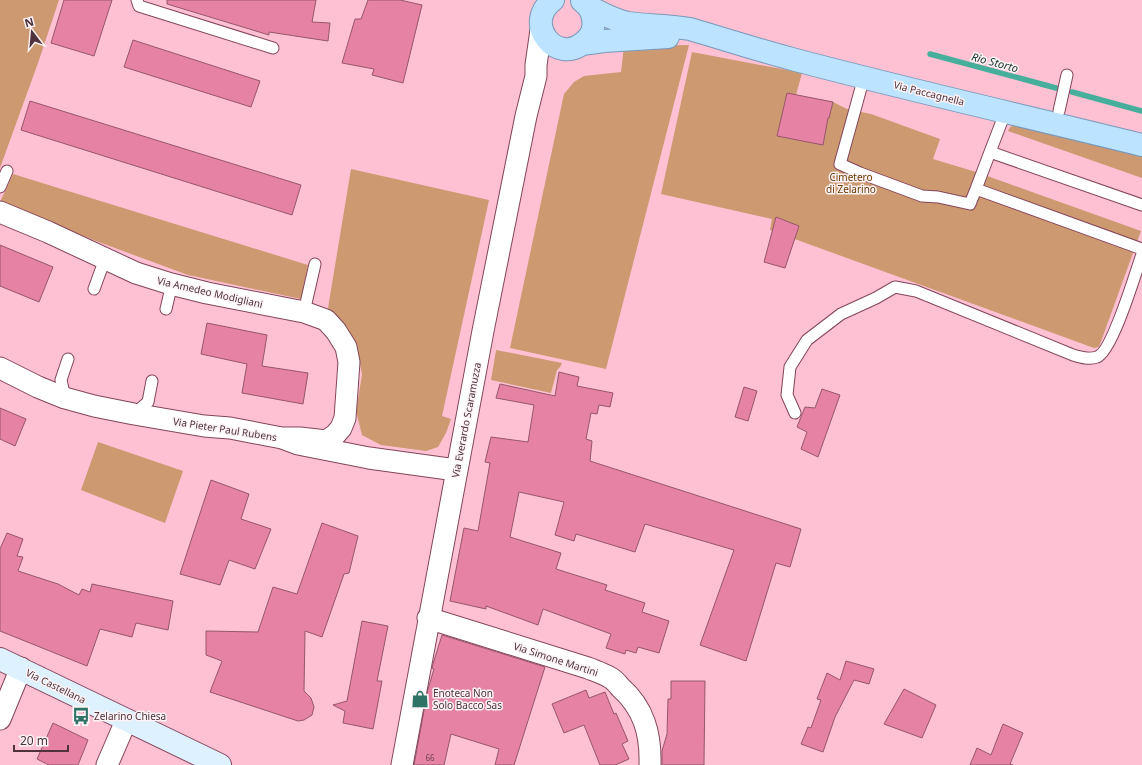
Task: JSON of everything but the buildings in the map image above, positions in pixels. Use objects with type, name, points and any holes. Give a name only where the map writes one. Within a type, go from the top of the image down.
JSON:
[{"type":"main road","points":[[531,0],[538,12],[541,25],[550,42],[563,49],[576,46],[591,33],[593,26],[592,12],[584,3]]},
{"type":"main road","points":[[541,25],[544,9],[553,0]]},
{"type":"main road","name":"Via Paccagnella","points":[[584,3],[604,15],[628,23],[674,26],[791,59],[1005,113],[1142,145]]},
{"type":"main road","name":"Via Paccagnella","points":[[576,46],[672,37],[717,37]]},
{"type":"street","name":"Via Everardo Scaramuzza","points":[[402,765],[482,331],[526,116],[536,76],[541,25]]},
{"type":"street","name":"Via Everardo Scaramuzza","points":[[536,76],[549,62],[576,46]]},
{"type":"street","name":"Via Amedeo Modigliani","points":[[0,212],[48,232],[131,271],[166,283],[207,293],[304,312],[326,320],[336,331],[346,347],[349,362],[346,418],[349,431],[354,441],[369,458]]},
{"type":"street","name":"Via Pieter Paul Rubens","points":[[0,368],[38,387],[65,398],[94,406],[204,426],[230,428],[282,438],[298,444],[369,458],[456,470]]},
{"type":"street","points":[[282,438],[300,438],[326,441],[338,432],[346,418]]},
{"type":"street","name":"Via Simone Martini","points":[[428,618],[588,668],[609,677],[626,692],[639,707],[647,729],[651,748],[650,765]]},
{"type":"street","name":"Via Castellana","points":[[0,659],[220,765]]},
{"type":"street","points":[[0,719],[21,668]]},
{"type":"street","points":[[107,765],[126,720]]},
{"type":"lane","points":[[136,0],[139,6],[273,48]]},
{"type":"lane","points":[[1059,111],[1066,75]]},
{"type":"lane","points":[[864,77],[840,164],[922,196],[938,197],[970,204],[1005,113]]},
{"type":"lane","points":[[990,152],[1142,205]]},
{"type":"lane","points":[[0,187],[6,171]]},
{"type":"lane","points":[[976,189],[1142,249]]},
{"type":"lane","points":[[795,413],[787,395],[790,367],[807,340],[841,314],[876,298],[895,287],[916,291],[1073,355],[1084,358],[1098,357],[1106,350],[1120,319],[1142,254]]},
{"type":"lane","points":[[94,289],[102,267],[113,263]]},
{"type":"lane","points":[[304,312],[315,264]]},
{"type":"lane","points":[[166,283],[170,292],[166,309]]},
{"type":"lane","points":[[65,398],[61,380],[68,359]]},
{"type":"lane","points":[[134,414],[148,402],[152,381]]},
{"type":"green space","points":[[0,0],[59,0],[0,168]]},
{"type":"green space","points":[[689,45],[606,369],[510,348],[564,94],[574,82],[584,76],[621,72],[624,46]]},
{"type":"green space","name":"Cimetero di Zelarino","points":[[692,52],[802,73],[796,95],[833,102],[847,109],[871,114],[940,139],[933,159],[976,172],[1141,231],[1099,347],[1094,348],[770,230],[772,219],[661,194]]},
{"type":"green space","points":[[1016,125],[1142,155],[1142,178],[1008,131],[1010,127]]},
{"type":"green space","points":[[351,169],[489,200],[442,416],[451,419],[446,433],[438,447],[426,451],[381,445],[362,435],[356,411],[362,375],[357,346],[347,327],[328,308]]},
{"type":"green space","points":[[13,174],[308,265],[301,299],[188,275],[96,241],[0,202]]},
{"type":"green space","points":[[496,350],[562,363],[557,370],[551,393],[491,380]]},
{"type":"green space","points":[[98,442],[183,471],[165,523],[81,490]]},
{"type":"waterway","name":"Rio Storto","points":[[930,54],[1056,88]]},
{"type":"waterway","name":"Rio Storto","points":[[1072,92],[1142,111]]},
{"type":"place","name":"Enoteca Non Solo Bacco Sas","points":[[420,699]]},
{"type":"place","name":"Zelarino Chiesa","points":[[81,716]]}]
